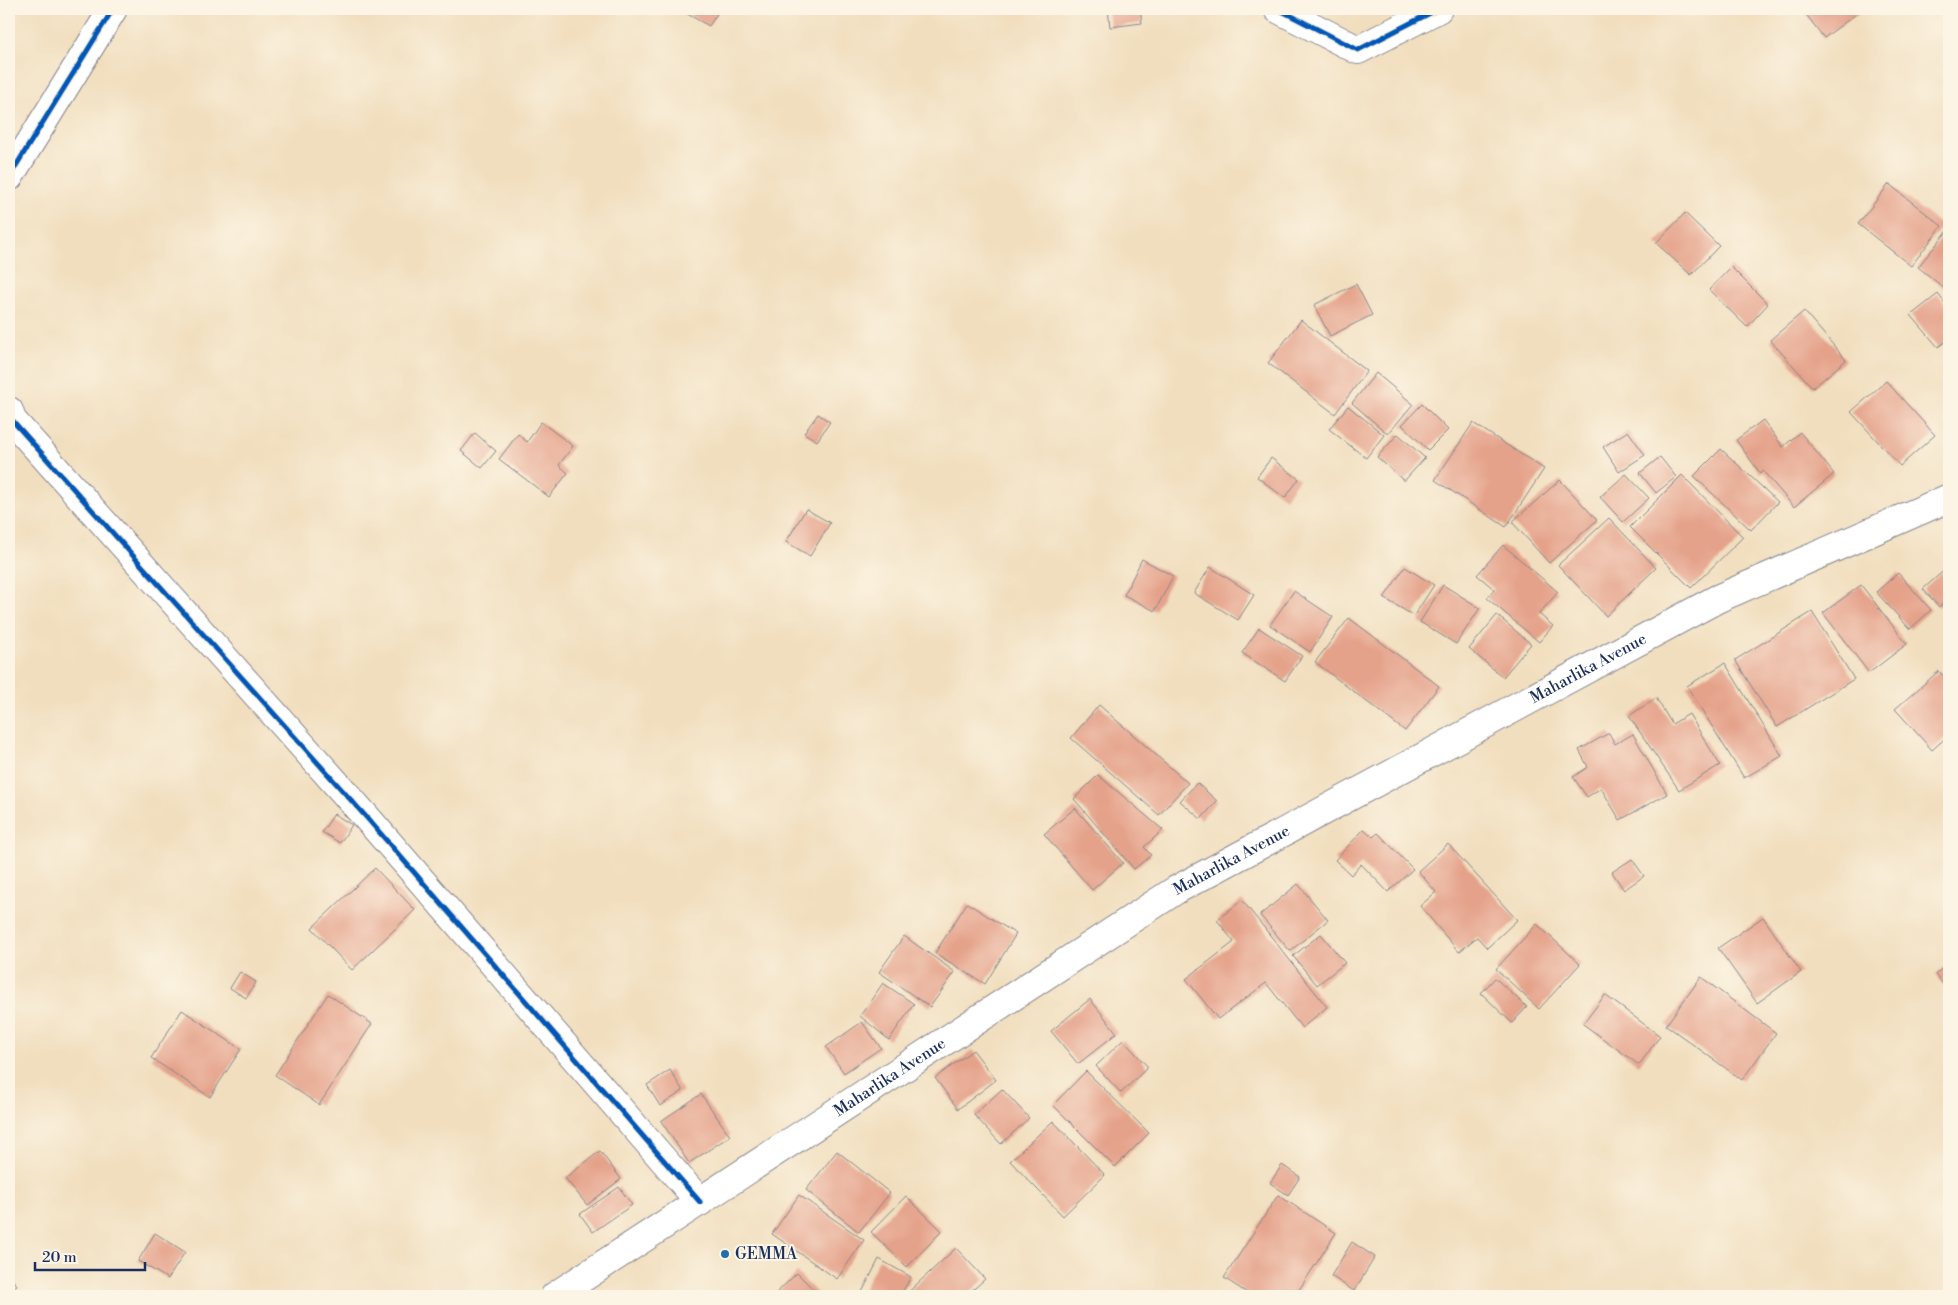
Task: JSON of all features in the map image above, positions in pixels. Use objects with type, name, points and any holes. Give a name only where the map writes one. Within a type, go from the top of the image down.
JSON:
[{"type":"main road","points":[[9,177],[113,9]]},
{"type":"main road","points":[[1278,9],[1358,50],[1438,9]]},
{"type":"main road","points":[[9,412],[12,420],[367,818],[700,1202]]},
{"type":"main road","name":"Maharlika Avenue","points":[[554,1296],[1176,890],[1717,599],[1949,498]]},
{"type":"building","points":[[678,9],[720,9],[709,26]]},
{"type":"building","points":[[1108,9],[1140,9],[1142,23],[1110,27]]},
{"type":"building","points":[[1802,9],[1863,9],[1824,38]]},
{"type":"building","points":[[1889,184],[1942,226],[1911,266],[1858,224]]},
{"type":"building","points":[[1685,213],[1719,246],[1691,275],[1656,243]]},
{"type":"building","points":[[1949,229],[1949,292],[1918,267]]},
{"type":"building","points":[[1731,267],[1768,304],[1747,327],[1709,290]]},
{"type":"building","points":[[1356,284],[1372,315],[1330,336],[1314,305]]},
{"type":"building","points":[[1938,294],[1949,308],[1949,347],[1945,342],[1938,347],[1911,315]]},
{"type":"building","points":[[1804,311],[1846,360],[1813,388],[1770,340]]},
{"type":"building","points":[[1301,320],[1367,371],[1335,414],[1268,363]]},
{"type":"building","points":[[1376,373],[1413,404],[1388,434],[1352,403]]},
{"type":"building","points":[[1886,381],[1935,435],[1900,466],[1851,412]]},
{"type":"building","points":[[1422,404],[1448,430],[1428,450],[1402,425]]},
{"type":"building","points":[[1348,406],[1384,435],[1366,458],[1329,429]]},
{"type":"building","points":[[818,414],[830,422],[817,441],[804,433]]},
{"type":"building","points":[[1763,420],[1783,447],[1800,432],[1834,474],[1794,507],[1763,471],[1760,473],[1736,440]]},
{"type":"building","points":[[541,422],[573,446],[559,465],[568,473],[549,497],[499,459],[518,434],[527,442]]},
{"type":"building","points":[[1473,423],[1544,469],[1506,527],[1435,480]]},
{"type":"building","points":[[1628,431],[1645,455],[1619,472],[1603,447]]},
{"type":"building","points":[[475,433],[496,451],[482,468],[461,451]]},
{"type":"building","points":[[1398,434],[1425,458],[1404,481],[1377,457]]},
{"type":"building","points":[[1721,449],[1778,502],[1751,530],[1694,476]]},
{"type":"building","points":[[1660,457],[1676,477],[1656,493],[1640,473]]},
{"type":"building","points":[[1271,458],[1299,479],[1285,498],[1257,477]]},
{"type":"building","points":[[1626,474],[1649,498],[1623,522],[1600,497]]},
{"type":"building","points":[[1682,475],[1743,537],[1691,588],[1630,527]]},
{"type":"building","points":[[1560,480],[1597,520],[1549,563],[1512,522]]},
{"type":"building","points":[[806,509],[830,523],[810,556],[786,542]]},
{"type":"building","points":[[1609,518],[1656,568],[1606,616],[1558,565]]},
{"type":"building","points":[[1503,545],[1558,592],[1539,614],[1553,626],[1539,642],[1487,598],[1494,589],[1477,575]]},
{"type":"building","points":[[1142,559],[1173,576],[1155,611],[1124,595]]},
{"type":"building","points":[[1949,566],[1949,598],[1939,607],[1923,589]]},
{"type":"building","points":[[1210,567],[1254,595],[1238,620],[1194,593]]},
{"type":"building","points":[[1405,567],[1434,585],[1414,616],[1384,598]]},
{"type":"building","points":[[1898,573],[1931,610],[1910,629],[1876,592]]},
{"type":"building","points":[[1443,585],[1480,608],[1456,644],[1420,622]]},
{"type":"building","points":[[1861,585],[1907,644],[1869,673],[1823,613]]},
{"type":"building","points":[[1294,591],[1333,617],[1310,652],[1270,625]]},
{"type":"building","points":[[1812,612],[1854,679],[1777,727],[1735,660]]},
{"type":"building","points":[[1497,615],[1531,644],[1503,677],[1469,649]]},
{"type":"building","points":[[1349,618],[1439,686],[1405,731],[1315,662]]},
{"type":"building","points":[[1259,628],[1302,656],[1285,681],[1242,653]]},
{"type":"building","points":[[1725,663],[1782,756],[1744,778],[1687,686]]},
{"type":"building","points":[[1939,671],[1949,682],[1949,735],[1932,750],[1895,709]]},
{"type":"building","points":[[1656,698],[1672,724],[1689,714],[1720,765],[1679,790],[1629,716]]},
{"type":"building","points":[[1099,705],[1188,783],[1159,815],[1071,738]]},
{"type":"building","points":[[1609,733],[1615,744],[1633,734],[1667,794],[1620,820],[1601,788],[1587,797],[1573,777],[1588,767],[1579,750]]},
{"type":"building","points":[[1098,775],[1163,830],[1144,847],[1151,855],[1134,869],[1074,799]]},
{"type":"building","points":[[1197,783],[1217,801],[1201,819],[1180,801]]},
{"type":"building","points":[[1075,808],[1123,863],[1092,890],[1044,834]]},
{"type":"building","points":[[334,814],[352,825],[340,843],[322,832]]},
{"type":"building","points":[[1364,829],[1373,837],[1378,833],[1413,869],[1388,892],[1361,864],[1351,875],[1335,860]]},
{"type":"building","points":[[1448,844],[1517,920],[1487,948],[1477,937],[1459,952],[1420,906],[1436,892],[1418,871]]},
{"type":"building","points":[[1632,859],[1644,876],[1624,890],[1612,872]]},
{"type":"building","points":[[375,868],[415,910],[352,970],[312,928]]},
{"type":"building","points":[[1298,884],[1328,920],[1290,951],[1260,915]]},
{"type":"building","points":[[1242,900],[1327,1007],[1302,1028],[1266,983],[1218,1019],[1186,979],[1234,942],[1217,920]]},
{"type":"building","points":[[967,903],[1016,934],[985,984],[935,953]]},
{"type":"building","points":[[1763,917],[1801,972],[1757,1003],[1718,948]]},
{"type":"building","points":[[1537,924],[1580,964],[1539,1009],[1496,969]]},
{"type":"building","points":[[1321,934],[1345,963],[1317,985],[1293,956]]},
{"type":"building","points":[[904,936],[955,972],[930,1007],[879,972]]},
{"type":"building","points":[[1949,962],[1949,990],[1935,975]]},
{"type":"building","points":[[240,972],[256,982],[246,998],[230,988]]},
{"type":"building","points":[[1701,977],[1776,1033],[1742,1080],[1666,1025]]},
{"type":"building","points":[[1495,978],[1527,1007],[1512,1023],[1481,993]]},
{"type":"building","points":[[883,983],[914,1004],[889,1040],[860,1016]]},
{"type":"building","points":[[328,994],[372,1024],[319,1105],[275,1075]]},
{"type":"building","points":[[1605,995],[1660,1036],[1639,1065],[1583,1024]]},
{"type":"building","points":[[1090,999],[1117,1033],[1078,1064],[1051,1031]]},
{"type":"building","points":[[182,1010],[241,1049],[210,1097],[151,1058]]},
{"type":"building","points":[[862,1022],[881,1048],[844,1073],[826,1047]]},
{"type":"building","points":[[1123,1040],[1148,1067],[1121,1093],[1096,1066]]},
{"type":"building","points":[[973,1050],[996,1080],[958,1109],[935,1078]]},
{"type":"building","points":[[670,1070],[683,1091],[660,1106],[647,1085]]},
{"type":"building","points":[[1086,1071],[1149,1133],[1115,1167],[1053,1105]]},
{"type":"building","points":[[1002,1089],[1029,1118],[1001,1144],[974,1115]]},
{"type":"building","points":[[701,1094],[730,1136],[689,1163],[661,1121]]},
{"type":"building","points":[[1053,1121],[1105,1175],[1063,1216],[1010,1161]]},
{"type":"building","points":[[600,1151],[621,1179],[587,1205],[565,1178]]},
{"type":"building","points":[[837,1151],[890,1193],[859,1232],[806,1190]]},
{"type":"building","points":[[1282,1165],[1300,1177],[1288,1195],[1270,1183]]},
{"type":"building","points":[[619,1187],[632,1205],[593,1232],[580,1214]]},
{"type":"building","points":[[799,1195],[864,1240],[837,1279],[772,1234]]},
{"type":"building","points":[[1278,1195],[1336,1233],[1295,1296],[1252,1296],[1224,1278]]},
{"type":"building","points":[[906,1196],[942,1231],[907,1267],[871,1232]]},
{"type":"building","points":[[155,1233],[185,1252],[168,1279],[138,1261]]},
{"type":"building","points":[[1352,1242],[1375,1257],[1354,1291],[1331,1276]]},
{"type":"building","points":[[956,1248],[985,1279],[966,1296],[904,1296]]},
{"type":"building","points":[[879,1259],[911,1277],[900,1296],[870,1296],[862,1292]]},
{"type":"building","points":[[797,1273],[820,1296],[773,1296]]},
{"type":"building","points":[[9,1276],[17,1285],[9,1292]]},
{"type":"cycle path","points":[[9,177],[113,9]]},
{"type":"cycle path","points":[[1278,9],[1358,50],[1438,9]]},
{"type":"cycle path","points":[[9,411],[12,420],[367,818],[700,1202]]},
{"type":"place","name":"GEMMA","points":[[725,1254]]}]
